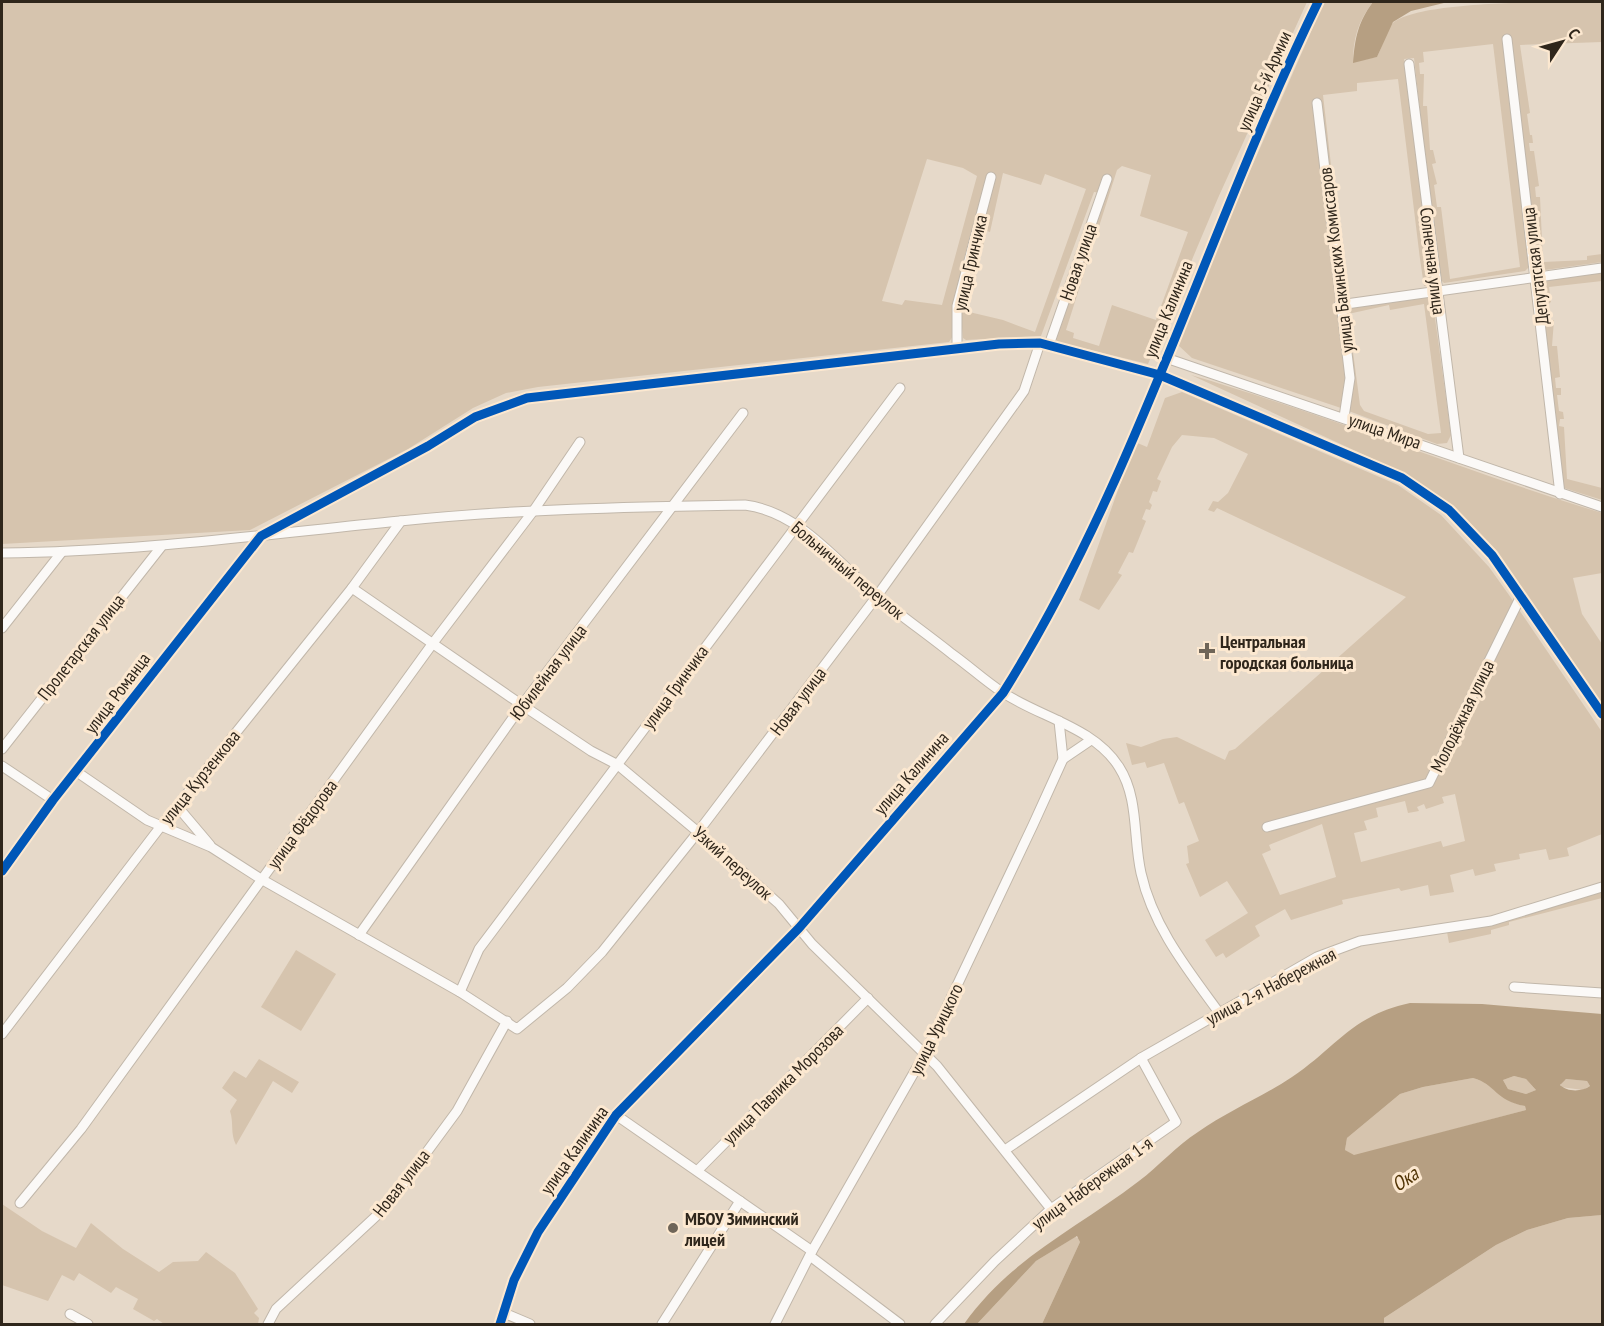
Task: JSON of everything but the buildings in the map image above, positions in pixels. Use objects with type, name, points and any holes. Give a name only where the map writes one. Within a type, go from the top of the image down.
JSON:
[{"type":"street","name":"улица 5-й Армии","points":[[1241,174],[1318,2]]},
{"type":"street","name":"Депутатская улица","points":[[1507,39],[1537,276],[1560,494]]},
{"type":"street","name":"Солнечная улица","points":[[1409,64],[1459,458]]},
{"type":"street","name":"улица Бакинских Комиссаров","points":[[1317,104],[1339,305],[1350,378],[1344,417]]},
{"type":"street","name":"улица Калинина","points":[[500,1324],[514,1280],[538,1232],[616,1116],[799,928],[1003,693],[1060,596],[1160,375],[1241,174]]},
{"type":"street","name":"улица Гринчика","points":[[957,349],[957,306],[991,177]]},
{"type":"street","name":"Новая улица","points":[[268,1324],[276,1309],[387,1206],[457,1111],[507,1021],[517,1029],[567,988],[602,952],[698,832],[877,596],[1024,392],[1045,344],[1107,179]]},
{"type":"street","points":[[1339,305],[1602,268]]},
{"type":"street","points":[[261,536],[428,446],[475,417],[527,398],[957,349],[1045,344],[1160,375],[1402,478],[1449,510],[1492,555],[1602,714]]},
{"type":"street","name":"улица Мира","points":[[1166,358],[1602,507]]},
{"type":"street","name":"улица Гринчика","points":[[460,992],[479,949],[900,388]]},
{"type":"street","name":"Юбилейная улица","points":[[359,935],[522,705],[675,506],[743,413]]},
{"type":"street","name":"улица Фёдорова","points":[[20,1203],[81,1129],[433,643],[534,510],[580,442]]},
{"type":"street","name":"Больничный переулок","points":[[2,554],[161,547],[400,521],[534,510],[675,506],[760,507],[796,524],[877,596],[1003,693],[1059,721],[1091,740],[1111,756],[1127,782],[1138,838],[1140,872],[1159,925],[1171,947],[1220,1014]]},
{"type":"street","name":"улица Курзенкова","points":[[2,1034],[161,826],[352,588],[400,521]]},
{"type":"street","name":"улица Романца","points":[[2,871],[53,800],[261,536]]},
{"type":"street","name":"Пролетарская улица","points":[[2,749],[161,547]]},
{"type":"street","points":[[2,628],[61,553]]},
{"type":"street","name":"Узкий переулок","points":[[352,588],[591,751],[618,765],[779,904],[799,928],[937,1066],[1050,1209]]},
{"type":"street","name":"Молодёжная улица","points":[[1267,827],[1429,783],[1521,596]]},
{"type":"street","points":[[1059,721],[1063,759],[1091,740]]},
{"type":"street","name":"улица Урицкого","points":[[775,1324],[811,1254],[924,1055],[1063,759]]},
{"type":"street","points":[[2,766],[53,800]]},
{"type":"street","points":[[77,772],[147,820],[211,847],[261,879],[507,1021]]},
{"type":"street","points":[[177,806],[211,847]]},
{"type":"street","name":"улица 2-я Набережная","points":[[1005,1150],[1140,1058],[1317,957],[1360,941],[1491,921],[1602,887]]},
{"type":"street","points":[[1514,987],[1602,993]]},
{"type":"street","name":"улица Павлика Морозова","points":[[698,1170],[868,998]]},
{"type":"street","name":"улица Набережная 1-я","points":[[935,1324],[973,1283],[1050,1209],[1176,1122],[1140,1058]]},
{"type":"street","points":[[616,1116],[698,1170],[900,1324]]},
{"type":"street","points":[[662,1324],[740,1201]]},
{"type":"street","points":[[504,1313],[530,1324]]},
{"type":"street","points":[[70,1314],[88,1324]]},
{"type":"shaded area","points":[[2,2],[1307,2],[1218,198],[1148,364],[1058,342],[1055,338],[1102,193],[1094,192],[1041,336],[966,340],[963,338],[960,304],[993,175],[988,174],[962,265],[956,296],[954,332],[949,342],[538,387],[506,393],[473,408],[408,449],[250,530],[2,544]],"holes":[[[927,159],[963,168],[977,176],[942,305],[905,300],[902,305],[882,301]],[[1122,166],[1151,175],[1140,216],[1188,232],[1156,320],[1112,305],[1099,346],[1073,338],[1074,333],[1066,330],[1117,170]],[[1003,173],[1041,185],[1045,174],[1086,189],[1035,332],[1003,320],[965,311],[987,231],[990,232]]]},
{"type":"shaded area","points":[[1324,2],[1373,2],[1357,31],[1353,62],[1377,57],[1392,24],[1406,16],[1429,10],[1491,4],[1602,2],[1602,42],[1520,45],[1530,113],[1527,114],[1533,143],[1529,143],[1530,151],[1534,151],[1539,186],[1535,187],[1536,197],[1540,197],[1543,262],[1587,260],[1587,256],[1602,254],[1602,262],[1545,270],[1538,264],[1510,36],[1530,266],[1525,271],[1444,283],[1439,278],[1414,58],[1404,59],[1432,285],[1424,286],[1398,79],[1357,83],[1357,91],[1323,95],[1346,296],[1349,301],[1432,296],[1451,435],[1447,443],[1437,444],[1338,407],[1192,358],[1178,345],[1177,340]],"holes":[[[1493,44],[1520,267],[1450,279],[1441,207],[1437,207],[1434,185],[1437,184],[1432,164],[1436,163],[1433,150],[1430,150],[1427,106],[1423,106],[1424,74],[1420,74],[1419,63],[1424,62],[1423,52]],[[1424,304],[1441,433],[1428,434],[1364,411],[1360,405],[1348,314],[1389,305],[1390,310]]]},
{"type":"shaded area","points":[[1602,270],[1602,281],[1549,287],[1551,302],[1548,304],[1550,320],[1554,320],[1552,346],[1557,346],[1560,377],[1555,378],[1556,388],[1561,388],[1561,395],[1557,395],[1559,411],[1563,412],[1564,419],[1560,419],[1559,426],[1564,427],[1567,479],[1602,488],[1602,500],[1561,487],[1540,279]]},
{"type":"shaded area","points":[[1191,375],[1602,513],[1602,573],[1573,578],[1582,614],[1602,644],[1602,705],[1489,543],[1457,510],[1397,470]]},
{"type":"shaded area","points":[[1182,392],[1398,485],[1441,515],[1489,567],[1602,732],[1602,834],[1567,848],[1569,856],[1549,860],[1546,849],[1519,854],[1520,859],[1494,864],[1496,871],[1475,876],[1473,869],[1450,875],[1454,892],[1430,896],[1428,885],[1401,891],[1399,888],[1342,900],[1343,904],[1291,920],[1285,909],[1255,926],[1260,936],[1226,958],[1223,953],[1216,957],[1205,940],[1248,913],[1227,881],[1200,897],[1186,864],[1189,863],[1187,846],[1199,841],[1184,802],[1179,804],[1164,763],[1147,768],[1145,762],[1132,765],[1126,743],[1141,747],[1163,739],[1177,737],[1225,760],[1229,751],[1235,749],[1406,597],[1217,508],[1214,512],[1208,510],[1213,501],[1218,502],[1228,493],[1248,454],[1214,438],[1182,435],[1172,447],[1157,479],[1161,481],[1157,492],[1153,491],[1149,502],[1152,505],[1150,510],[1146,509],[1142,519],[1146,521],[1133,553],[1129,552],[1118,573],[1122,575],[1099,610],[1079,600],[1135,442],[1147,447],[1165,398]],"holes":[[[1455,794],[1465,841],[1443,847],[1441,841],[1361,862],[1354,833],[1367,830],[1364,821],[1378,817],[1376,808],[1405,801],[1408,813],[1419,811],[1417,807],[1424,804],[1426,809],[1444,803],[1442,797]],[[1322,824],[1336,877],[1280,895],[1262,854],[1271,850],[1269,845]]]},
{"type":"shaded area","points":[[1602,889],[1602,898],[1509,922],[1509,925],[1491,930],[1491,934],[1449,943],[1447,932],[1497,921]]},
{"type":"shaded area","points":[[296,950],[336,974],[301,1031],[261,1007]]},
{"type":"shaded area","points":[[259,1059],[299,1082],[292,1093],[273,1081],[236,1145],[230,1111],[237,1100],[222,1088],[234,1071],[246,1078]]},
{"type":"shaded area","points":[[1514,1076],[1526,1079],[1536,1090],[1526,1094],[1508,1089],[1503,1080]]},
{"type":"shaded area","points":[[1473,1078],[1480,1080],[1510,1101],[1525,1106],[1526,1110],[1354,1156],[1345,1150],[1347,1138],[1400,1094],[1423,1087]]},
{"type":"shaded area","points":[[1566,1079],[1587,1081],[1590,1086],[1583,1090],[1561,1087],[1561,1082]]},
{"type":"shaded area","points":[[2,1204],[42,1231],[76,1248],[91,1223],[123,1249],[159,1272],[173,1262],[198,1261],[206,1252],[235,1273],[258,1309],[254,1313],[259,1318],[258,1324],[164,1324],[133,1309],[138,1299],[116,1287],[111,1293],[79,1273],[74,1281],[62,1275],[48,1301],[2,1285]]},
{"type":"shaded area","points":[[1602,1215],[1602,1324],[1384,1324],[1384,1318],[1496,1245],[1527,1230],[1568,1218]]},
{"type":"shaded area","points":[[1075,1237],[1079,1238],[1080,1242],[1042,1324],[977,1324],[1036,1261]]},
{"type":"water","points":[[1373,2],[1448,2],[1411,11],[1393,22],[1377,57],[1353,63],[1358,31]]},
{"type":"water","name":"Ока","points":[[1410,1003],[1482,1004],[1602,1014],[1602,1215],[1568,1218],[1527,1230],[1496,1245],[1384,1318],[1384,1324],[1042,1324],[1080,1242],[1077,1236],[1036,1261],[977,1324],[964,1324],[983,1300],[1024,1262],[1139,1181],[1190,1138],[1221,1117],[1292,1077],[1359,1024],[1390,1009]],"holes":[[[1514,1076],[1526,1079],[1536,1090],[1526,1094],[1508,1089],[1503,1080]],[[1473,1078],[1487,1084],[1501,1097],[1525,1106],[1526,1110],[1354,1155],[1345,1150],[1347,1138],[1400,1094],[1423,1087]],[[1566,1079],[1587,1081],[1590,1086],[1570,1090],[1560,1085]]]},
{"type":"cycle path","points":[[500,1324],[514,1280],[538,1232],[616,1115],[799,928],[1003,693],[1051,611],[1094,526],[1170,352],[1278,88],[1318,2]]},
{"type":"cycle path","points":[[2,871],[53,800],[261,536],[428,446],[475,417],[527,398],[999,344],[1040,343],[1160,375],[1402,478],[1449,510],[1492,555],[1602,714]]},
{"type":"place","name":"Центральная городская больница","points":[[1207,651]]},
{"type":"place","name":"МБОУ Зиминский лицей","points":[[673,1228]]}]
